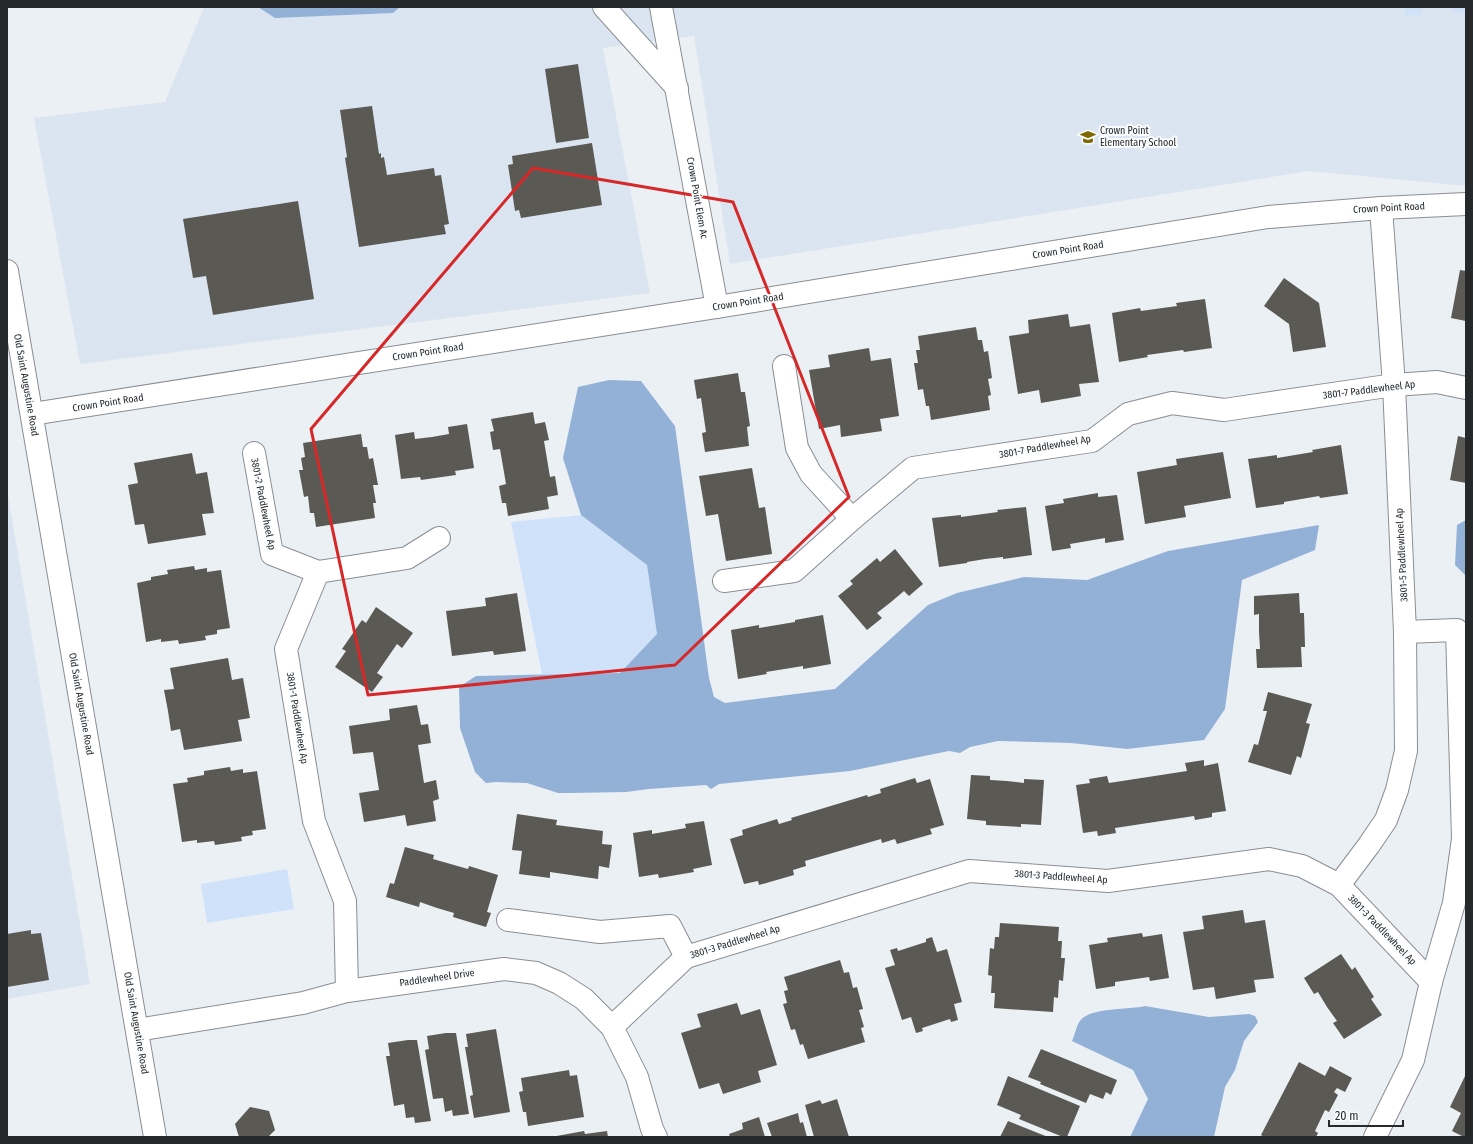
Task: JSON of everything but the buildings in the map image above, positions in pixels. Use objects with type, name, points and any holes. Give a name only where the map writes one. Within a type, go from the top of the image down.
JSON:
[{"type":"street","points":[[604,7],[677,89]]},
{"type":"street","name":"Crown Point Elem Ac","points":[[661,7],[717,307]]},
{"type":"street","name":"Crown Point Road","points":[[32,414],[717,307],[1268,217],[1381,208],[1466,204]]},
{"type":"street","name":"3801-5 Paddlewheel Ap","points":[[1339,885],[1386,820],[1397,790],[1406,751],[1405,632],[1394,385],[1381,208]]},
{"type":"street","name":"Old Saint Augustine Road","points":[[7,271],[155,1137]]},
{"type":"street","points":[[784,366],[797,448],[812,474],[852,518]]},
{"type":"street","name":"3801-7 Paddlewheel Ap","points":[[724,582],[794,571],[852,518],[913,468],[1092,441],[1128,414],[1172,403],[1224,410],[1394,385],[1437,382],[1466,388]]},
{"type":"street","name":"3801-2 Paddlewheel Ap","points":[[254,453],[272,554],[318,572]]},
{"type":"street","points":[[318,572],[407,558],[439,538]]},
{"type":"street","name":"3801-1 Paddlewheel Ap","points":[[318,572],[286,649],[314,821],[345,901],[348,991]]},
{"type":"street","points":[[1375,1137],[1413,1060],[1432,982],[1454,903],[1463,839],[1457,630],[1405,632]]},
{"type":"street","name":"3801-3 Paddlewheel Ap","points":[[612,1027],[686,957],[969,871],[1108,882],[1269,858],[1302,866],[1339,885],[1432,982]]},
{"type":"street","points":[[508,920],[600,932],[670,926],[686,957]]},
{"type":"street","name":"Paddlewheel Drive","points":[[137,1030],[303,1003],[348,991],[504,969],[536,973],[559,983],[584,999],[612,1027],[637,1077],[654,1133]]},
{"type":"highlighted area","points":[[533,168],[733,202],[849,497],[675,665],[368,695],[311,429]]},
{"type":"shaded area","points":[[204,7],[1466,7],[1466,186],[1309,171],[730,264],[694,36],[603,48],[650,293],[80,364],[34,118],[165,102]]},
{"type":"shaded area","points":[[258,7],[400,7],[393,13],[275,18]]},
{"type":"shaded area","points":[[1405,7],[1422,7],[1421,15],[1405,15]]},
{"type":"shaded area","points":[[1447,7],[1466,7],[1466,14],[1455,11]]},
{"type":"shaded area","points":[[609,380],[641,381],[675,426],[709,678],[714,697],[725,703],[835,689],[928,605],[957,593],[1024,577],[1087,580],[1168,551],[1319,525],[1315,550],[1242,580],[1225,709],[1204,740],[1127,749],[1071,743],[998,741],[970,747],[960,753],[949,751],[850,771],[719,784],[711,789],[706,785],[626,792],[558,793],[527,783],[486,783],[475,772],[460,728],[459,687],[476,676],[620,673],[657,634],[647,565],[581,515],[563,458],[578,387]]},
{"type":"shaded area","points":[[7,489],[90,984],[7,999]]},
{"type":"shaded area","points":[[581,515],[647,565],[657,634],[621,673],[542,674],[511,522]]},
{"type":"shaded area","points":[[1466,520],[1466,576],[1455,565],[1457,525]]},
{"type":"shaded area","points":[[287,869],[294,909],[207,923],[201,884]]},
{"type":"shaded area","points":[[1145,1006],[1209,1017],[1249,1014],[1255,1016],[1258,1022],[1244,1041],[1235,1070],[1225,1087],[1214,1137],[1130,1137],[1148,1099],[1133,1070],[1072,1041],[1080,1021],[1085,1016],[1100,1011]]},
{"type":"place","name":"Crown Point Elementary School","points":[[1088,137]]}]
